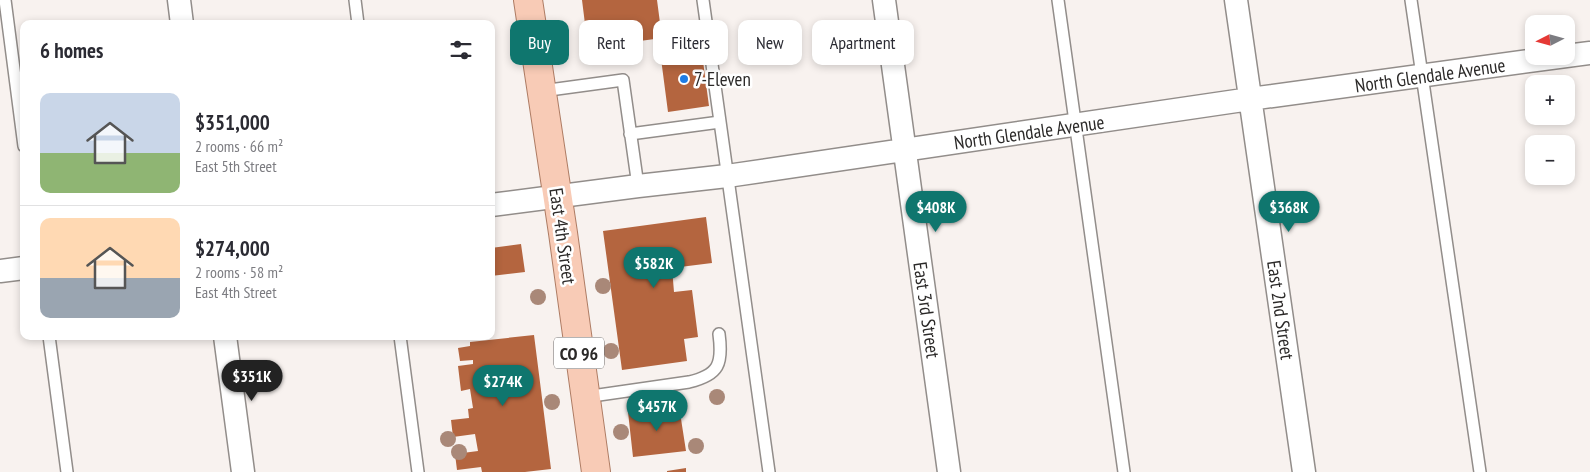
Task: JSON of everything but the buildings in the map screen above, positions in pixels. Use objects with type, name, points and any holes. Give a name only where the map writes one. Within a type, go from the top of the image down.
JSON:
[{"type":"main road","name":"East 4th Street","points":[[528,0],[596,472]]},
{"type":"street","points":[[179,0],[182,20]]},
{"type":"street","name":"East 3rd Street","points":[[884,0],[949,472]]},
{"type":"street","name":"East 2nd Street","points":[[1236,0],[1304,472]]},
{"type":"street","name":"North Glendale Avenue","points":[[1575,55],[1590,53]]},
{"type":"street","name":"North Glendale Avenue","points":[[495,205],[727,176],[1250,99],[1525,62]]},
{"type":"street","points":[[0,271],[20,268]]},
{"type":"street","points":[[226,340],[243,472]]},
{"type":"lane","points":[[4,0],[20,117]]},
{"type":"lane","points":[[355,0],[358,20]]},
{"type":"lane","points":[[703,0],[769,472]]},
{"type":"lane","points":[[1058,0],[1124,472]]},
{"type":"lane","points":[[1411,0],[1480,472]]},
{"type":"lane","points":[[542,91],[622,80],[638,186]]},
{"type":"lane","points":[[630,134],[720,122]]},
{"type":"lane","points":[[585,397],[689,382],[704,378],[718,366],[721,351],[719,334]]},
{"type":"lane","points":[[50,340],[67,472]]},
{"type":"lane","points":[[401,340],[418,472]]},
{"type":"place","name":"7-Eleven","points":[[684,79]]}]
